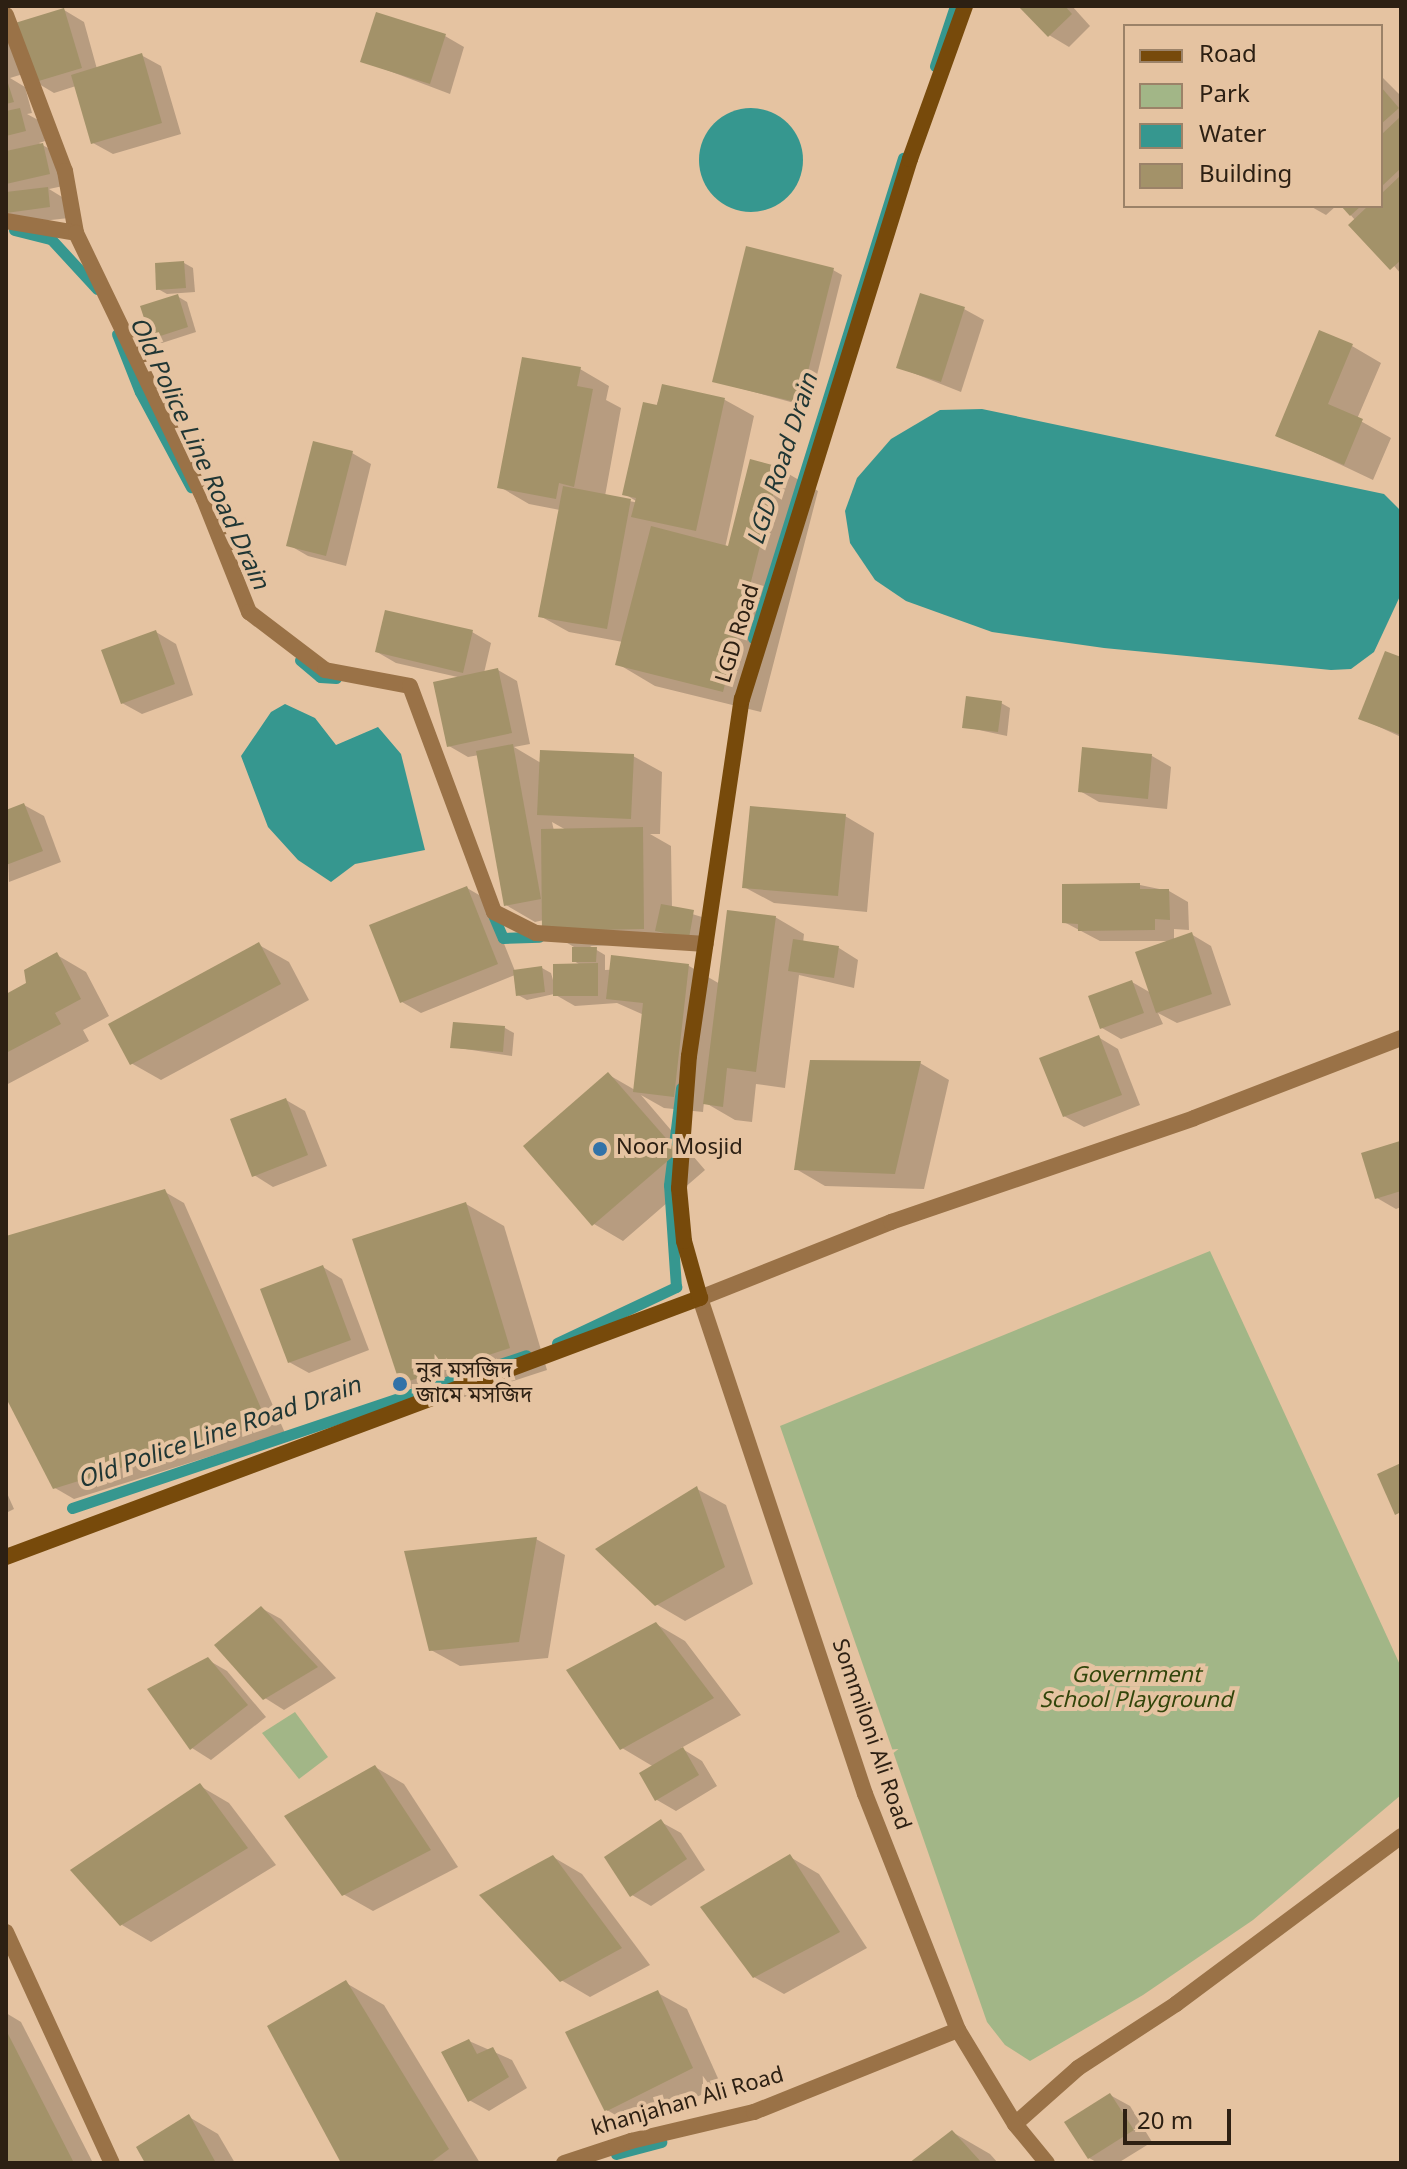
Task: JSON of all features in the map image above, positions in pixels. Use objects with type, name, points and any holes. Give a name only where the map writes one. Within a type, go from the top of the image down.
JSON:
[{"type":"main road","name":"LGD Road","points":[[700,1298],[684,1241],[679,1188],[689,1056],[742,699],[910,159],[965,6]]},
{"type":"main road","points":[[6,1557],[700,1298]]},
{"type":"street","points":[[6,15],[65,171],[76,233],[204,499],[249,612],[325,670],[410,686],[494,912],[536,933],[706,944]]},
{"type":"street","points":[[6,221],[76,233]]},
{"type":"street","points":[[700,1298],[891,1222],[1194,1118],[1401,1038]]},
{"type":"street","name":"Sommiloni Ali Road","points":[[700,1298],[865,1794],[958,2030],[1015,2124],[1047,2163]]},
{"type":"street","points":[[1015,2124],[1078,2068],[1176,2004],[1401,1836]]},
{"type":"street","points":[[6,1932],[112,2163]]},
{"type":"street","name":"khanjahan Ali Road","points":[[564,2163],[631,2141],[754,2112],[958,2030]]},
{"type":"green space","name":"Government School Playground","points":[[1210,1251],[1401,1667],[1401,1795],[1253,1920],[1143,1995],[1030,2061],[1005,2045],[987,2022],[780,1426]]},
{"type":"green space","points":[[295,1712],[328,1757],[299,1779],[262,1733]]},
{"type":"water","points":[[751,108],[771,112],[788,123],[799,140],[803,160],[799,180],[788,197],[771,208],[751,212],[731,208],[714,197],[703,180],[699,160],[703,140],[714,123],[731,112]]},
{"type":"water","points":[[982,409],[1384,494],[1401,511],[1401,594],[1374,652],[1351,669],[1331,670],[1104,648],[992,632],[906,601],[875,580],[850,543],[845,511],[857,478],[891,439],[940,410]]},
{"type":"water","points":[[285,704],[315,718],[336,745],[378,727],[401,754],[425,850],[355,864],[331,882],[298,860],[268,827],[241,756],[271,712]]},
{"type":"building","points":[[1018,6],[1065,6],[1072,14],[1048,37]]},
{"type":"building","points":[[64,8],[82,68],[32,83],[15,23]]},
{"type":"building","points":[[376,12],[446,34],[430,84],[360,62]]},
{"type":"building","points":[[142,53],[162,123],[91,144],[71,75]]},
{"type":"building","points":[[6,77],[14,102],[6,104]]},
{"type":"building","points":[[1383,89],[1399,108],[1383,122]]},
{"type":"building","points":[[20,108],[26,131],[6,136],[6,111]]},
{"type":"building","points":[[1401,116],[1401,168],[1383,185],[1383,133]]},
{"type":"building","points":[[43,143],[50,174],[6,184],[6,151]]},
{"type":"building","points":[[1401,175],[1401,260],[1390,270],[1348,225],[1366,208],[1383,208],[1383,192]]},
{"type":"building","points":[[48,187],[50,207],[6,213],[6,192]]},
{"type":"building","points":[[1343,208],[1359,208],[1350,216]]},
{"type":"building","points":[[746,246],[834,268],[800,403],[712,382]]},
{"type":"building","points":[[184,261],[186,288],[156,290],[155,263]]},
{"type":"building","points":[[920,293],[965,307],[941,382],[896,368]]},
{"type":"building","points":[[178,294],[188,327],[151,339],[140,306]]},
{"type":"building","points":[[1319,330],[1353,344],[1328,404],[1363,419],[1344,465],[1275,436]]},
{"type":"building","points":[[522,357],[581,367],[577,386],[593,389],[574,487],[559,483],[556,499],[497,488]]},
{"type":"building","points":[[662,384],[725,398],[696,531],[631,517],[636,498],[622,495],[643,402],[657,405]]},
{"type":"building","points":[[313,441],[353,451],[326,556],[286,546]]},
{"type":"building","points":[[750,459],[780,467],[723,692],[615,665],[651,526],[728,546]]},
{"type":"building","points":[[563,486],[631,499],[607,629],[538,617]]},
{"type":"building","points":[[385,610],[473,630],[463,673],[375,652]]},
{"type":"building","points":[[156,630],[175,684],[121,704],[101,650]]},
{"type":"building","points":[[1385,651],[1401,657],[1401,735],[1358,719]]},
{"type":"building","points":[[498,668],[512,733],[447,747],[433,682]]},
{"type":"building","points":[[966,696],[1002,701],[998,732],[962,728]]},
{"type":"building","points":[[513,744],[541,899],[504,906],[476,751]]},
{"type":"building","points":[[1082,747],[1152,754],[1148,799],[1078,792]]},
{"type":"building","points":[[540,750],[634,754],[631,819],[537,815]]},
{"type":"building","points":[[24,803],[43,851],[6,865],[6,810]]},
{"type":"building","points":[[750,806],[846,814],[838,896],[742,888]]},
{"type":"building","points":[[643,827],[644,929],[542,931],[541,829]]},
{"type":"building","points":[[1140,883],[1140,889],[1169,889],[1170,920],[1155,919],[1155,930],[1078,931],[1078,924],[1062,923],[1062,884]]},
{"type":"building","points":[[467,886],[498,964],[400,1003],[369,925]]},
{"type":"building","points":[[661,904],[694,910],[689,938],[655,931]]},
{"type":"building","points":[[727,910],[776,916],[756,1072],[727,1068],[723,1107],[703,1104]]},
{"type":"building","points":[[1192,932],[1212,994],[1156,1013],[1135,952]]},
{"type":"building","points":[[793,939],[839,946],[834,978],[788,971]]},
{"type":"building","points":[[259,942],[281,984],[130,1065],[108,1024]]},
{"type":"building","points":[[572,947],[597,947],[596,962],[572,962]]},
{"type":"building","points":[[57,952],[81,999],[55,1013],[61,1024],[6,1053],[6,994],[26,983],[24,970]]},
{"type":"building","points":[[611,955],[689,964],[674,1097],[633,1092],[643,1003],[606,999]]},
{"type":"building","points":[[598,963],[598,996],[553,996],[553,964]]},
{"type":"building","points":[[542,966],[545,992],[516,996],[513,970]]},
{"type":"building","points":[[1132,980],[1144,1013],[1100,1029],[1088,996]]},
{"type":"building","points":[[453,1022],[505,1026],[503,1052],[450,1048]]},
{"type":"building","points":[[1099,1035],[1122,1095],[1063,1117],[1039,1058]]},
{"type":"building","points":[[810,1060],[921,1061],[895,1174],[794,1170]]},
{"type":"building","name":"Noor Mosjid","points":[[608,1072],[678,1152],[592,1226],[523,1146]]},
{"type":"building","points":[[286,1098],[308,1155],[252,1177],[230,1119]]},
{"type":"building","points":[[1400,1141],[1401,1191],[1375,1199],[1361,1153]]},
{"type":"building","points":[[165,1189],[267,1422],[53,1489],[6,1398],[6,1236]]},
{"type":"building","points":[[466,1202],[510,1348],[400,1384],[352,1239]]},
{"type":"building","points":[[323,1265],[351,1340],[288,1363],[260,1289]]},
{"type":"building","points":[[1401,1463],[1401,1512],[1395,1515],[1377,1474]]},
{"type":"building","points":[[697,1486],[725,1567],[655,1606],[595,1549]]},
{"type":"building","points":[[537,1537],[519,1642],[429,1651],[404,1551]]},
{"type":"building","points":[[261,1606],[318,1667],[263,1700],[214,1645]]},
{"type":"building","points":[[656,1622],[714,1698],[620,1750],[566,1670]]},
{"type":"building","points":[[208,1657],[248,1705],[190,1750],[147,1689]]},
{"type":"building","points":[[683,1747],[699,1775],[655,1801],[639,1773]]},
{"type":"building","points":[[375,1765],[431,1850],[342,1896],[284,1816]]},
{"type":"building","points":[[200,1783],[248,1848],[120,1926],[70,1870]]},
{"type":"building","points":[[661,1819],[687,1859],[630,1897],[604,1857]]},
{"type":"building","points":[[790,1854],[840,1932],[753,1978],[700,1907]]},
{"type":"building","points":[[553,1855],[622,1948],[560,1982],[479,1895]]},
{"type":"building","points":[[346,1980],[449,2149],[430,2163],[341,2163],[267,2026]]},
{"type":"building","points":[[658,1990],[693,2068],[605,2112],[565,2032]]},
{"type":"building","points":[[6,2030],[74,2163],[6,2163]]},
{"type":"building","points":[[469,2039],[477,2054],[493,2047],[509,2077],[468,2102],[441,2052]]},
{"type":"building","points":[[1110,2093],[1134,2130],[1088,2159],[1064,2122]]},
{"type":"building","points":[[189,2114],[216,2163],[145,2163],[136,2147]]},
{"type":"building","points":[[952,2130],[982,2163],[909,2163]]},
{"type":"waterway","name":"LGD Road Drain","points":[[935,66],[955,6]]},
{"type":"waterway","name":"LGD Road Drain","points":[[753,638],[903,158]]},
{"type":"waterway","name":"Old Police Line Road Drain","points":[[14,230],[51,239],[97,289]]},
{"type":"waterway","name":"Old Police Line Road Drain","points":[[117,334],[140,392],[191,487]]},
{"type":"waterway","name":"Old Police Line Road Drain","points":[[300,660],[320,677],[336,678]]},
{"type":"waterway","name":"Old Police Line Road Drain","points":[[491,910],[503,938],[539,937]]},
{"type":"waterway","name":"Old Police Line Road Drain","points":[[557,1343],[676,1287],[669,1185],[681,1088]]},
{"type":"waterway","name":"Old Police Line Road Drain","points":[[72,1508],[526,1355]]},
{"type":"waterway","points":[[616,2154],[661,2142]]},
{"type":"place","name":"Noor Mosjid","points":[[600,1149]]},
{"type":"place","name":"নুর মসজিদ জামে মসজিদ","points":[[400,1384]]}]
